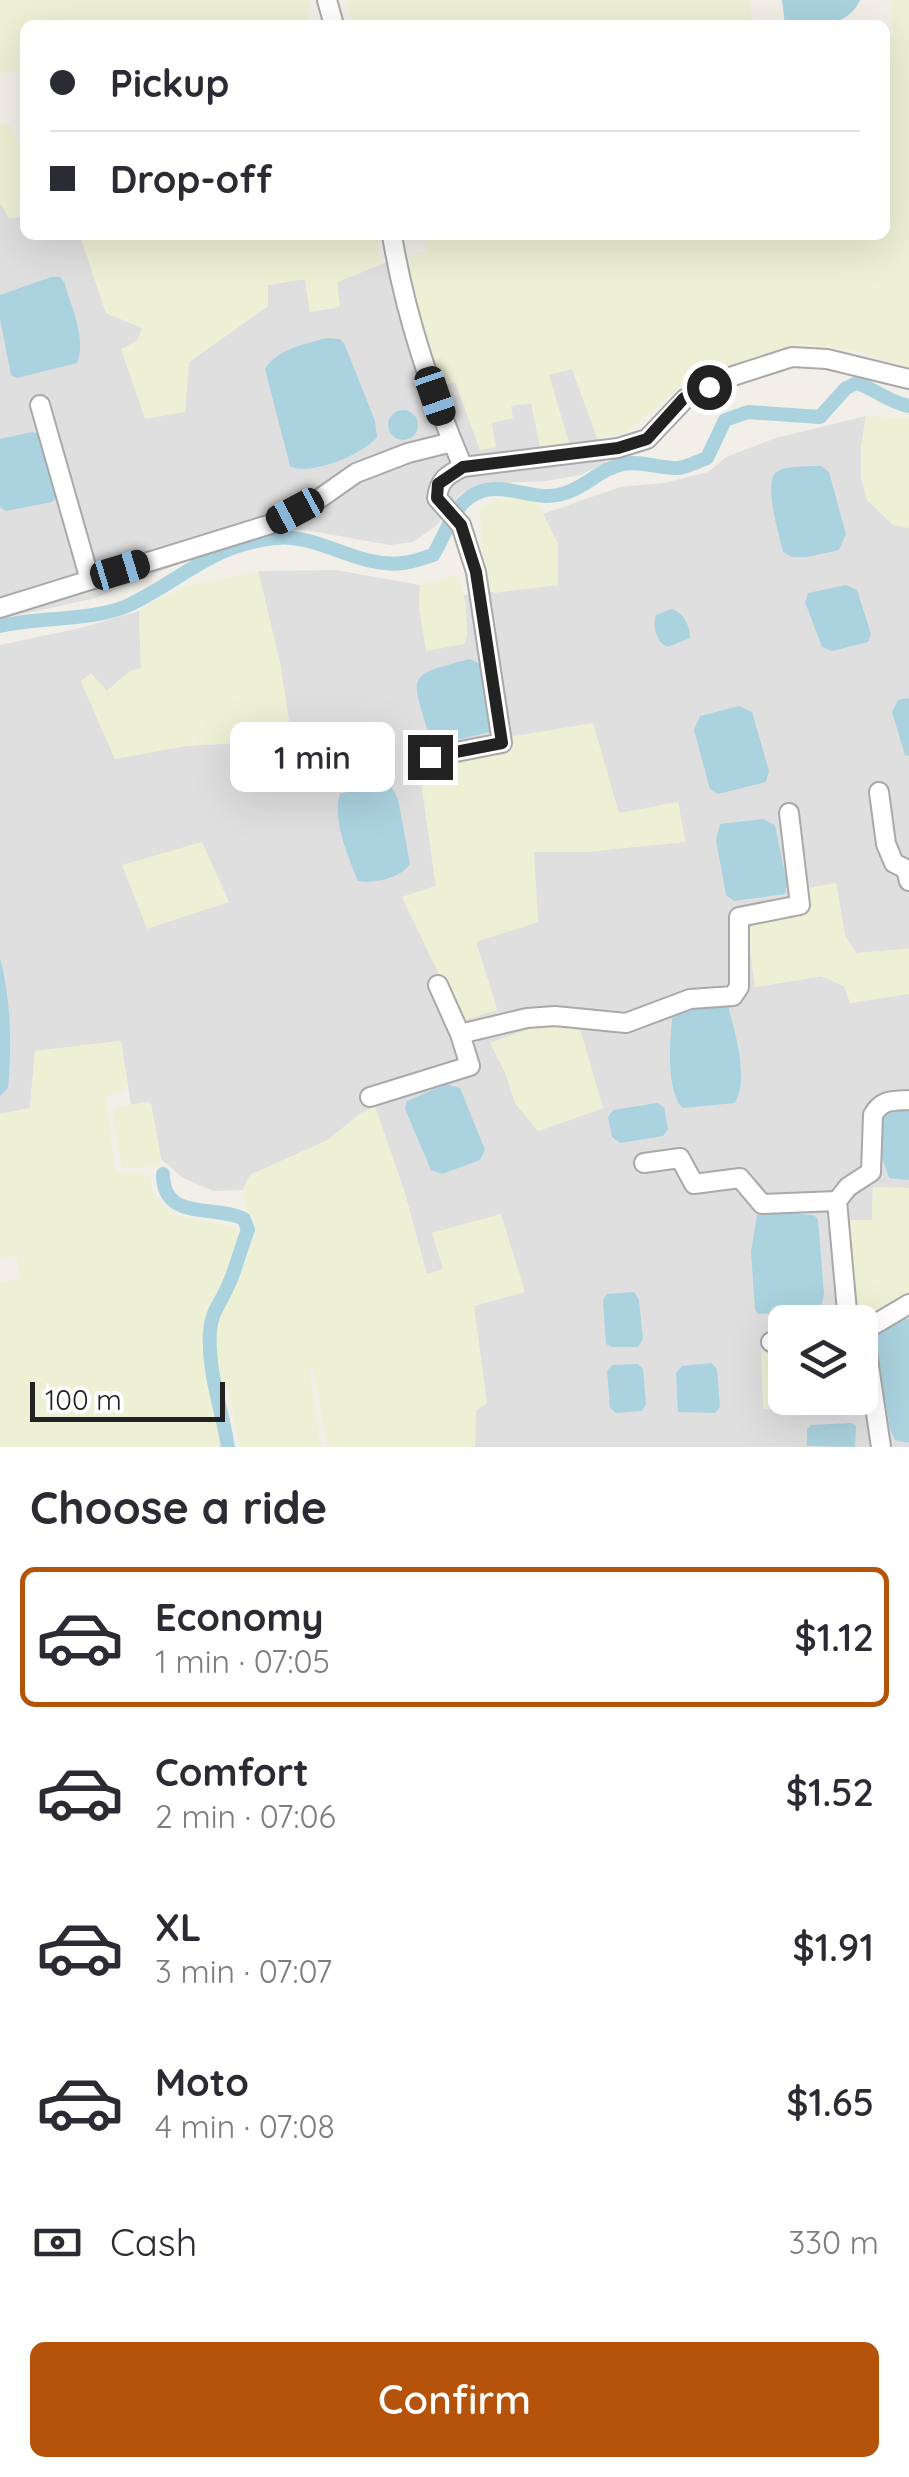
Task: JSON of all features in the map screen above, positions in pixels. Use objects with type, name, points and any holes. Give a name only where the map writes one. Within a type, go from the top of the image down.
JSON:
[{"type":"street","points":[[393,240],[401,292],[463,467]]},
{"type":"street","points":[[430,757],[502,743],[476,572],[461,525],[437,498],[438,484],[463,467],[618,448],[647,439],[684,398],[733,376],[792,357],[827,359],[909,379]]},
{"type":"street","points":[[40,405],[90,580]]},
{"type":"street","points":[[0,608],[271,524],[356,473],[408,453],[452,442]]},
{"type":"street","points":[[879,792],[886,844],[894,864],[908,873]]},
{"type":"street","points":[[460,1034],[527,1018],[555,1016],[626,1023],[690,999],[733,996],[739,987],[738,917],[800,906],[790,813]]},
{"type":"street","points":[[370,1097],[470,1066],[438,985]]},
{"type":"street","points":[[853,1305],[837,1201],[848,1186],[871,1172],[873,1115],[878,1107],[886,1101],[909,1100]]},
{"type":"street","points":[[644,1162],[680,1158],[694,1184],[740,1178],[762,1204],[837,1201]]},
{"type":"street","points":[[878,1319],[909,1304]]},
{"type":"street","points":[[874,1415],[881,1447]]},
{"type":"shaded area","points":[[0,203],[9,218],[20,217],[20,240],[82,240],[106,313],[143,328],[138,341],[189,362],[268,306],[267,285],[305,279],[310,312],[339,307],[337,282],[402,256],[440,386],[455,382],[480,449],[491,423],[510,406],[532,403],[549,375],[573,368],[606,463],[580,475],[547,481],[484,484],[460,494],[436,526],[413,542],[390,545],[306,530],[282,530],[198,556],[96,598],[0,619]]},
{"type":"shaded area","points":[[866,416],[861,448],[893,524],[909,528],[909,949],[856,953],[845,936],[836,883],[802,914],[753,925],[756,987],[822,976],[844,986],[909,994],[909,1188],[873,1187],[872,1220],[845,1220],[852,1305],[768,1305],[768,1395],[763,1409],[768,1409],[768,1415],[878,1415],[878,1312],[909,1295],[909,1447],[475,1447],[476,1410],[487,1403],[473,1306],[443,1270],[427,1275],[404,1190],[361,1113],[328,1140],[250,1175],[243,1190],[213,1191],[183,1178],[161,1159],[151,1104],[131,1105],[121,1041],[35,1051],[30,1108],[0,1114],[0,645],[139,611],[141,668],[130,671],[106,692],[81,681],[115,759],[184,746],[291,740],[280,663],[258,571],[336,570],[420,585],[419,607],[466,605],[463,595],[558,585],[558,544],[543,514],[620,487],[664,483],[708,472],[726,457],[776,438]],"holes":[[[507,745],[619,814],[678,802],[685,841],[585,852],[534,852],[476,942],[497,1009],[462,1021],[403,897],[436,886],[419,767]],[[506,1075],[603,1108],[538,1131],[515,1103]]]},
{"type":"green space","points":[[0,0],[310,0],[307,20],[20,20],[20,71],[0,73]]},
{"type":"green space","points":[[346,0],[750,0],[752,20],[352,20]]},
{"type":"green space","points":[[891,0],[909,0],[909,368],[857,351],[799,344],[682,386],[627,432],[597,438],[572,369],[549,375],[569,443],[540,447],[531,403],[511,406],[513,418],[492,423],[496,447],[480,450],[455,382],[439,386],[402,256],[426,252],[425,240],[890,240]]},
{"type":"green space","points":[[0,123],[11,126],[20,144],[20,217],[9,218],[0,203]]},
{"type":"green space","points":[[82,240],[377,240],[381,264],[337,282],[340,306],[310,312],[305,279],[268,285],[268,305],[189,362],[185,412],[145,419],[121,349],[137,341],[142,328],[106,313]]},
{"type":"green space","points":[[866,416],[909,418],[909,528],[893,525],[867,500],[861,478]]},
{"type":"green space","points":[[519,496],[538,504],[558,544],[558,585],[493,593],[482,554],[480,507],[500,498]]},
{"type":"green space","points":[[258,571],[280,663],[292,740],[184,746],[115,759],[81,681],[91,673],[107,691],[131,671],[141,668],[139,611],[153,601],[191,585]]},
{"type":"green space","points":[[458,575],[466,605],[464,644],[426,651],[420,585]]},
{"type":"green space","points":[[593,723],[619,813],[678,802],[685,842],[585,852],[534,852],[538,922],[476,942],[497,1010],[461,1021],[402,897],[436,886],[419,767],[507,745],[509,737]]},
{"type":"green space","points":[[202,842],[229,902],[147,929],[122,865]]},
{"type":"green space","points":[[836,883],[845,935],[856,953],[909,949],[909,994],[850,1003],[844,986],[821,976],[755,987],[747,930],[753,925],[802,914],[807,911],[808,888]]},
{"type":"green space","points":[[543,1024],[579,1025],[603,1108],[538,1131],[515,1103],[490,1043]]},
{"type":"green space","points":[[121,1041],[128,1088],[106,1098],[115,1172],[149,1175],[154,1194],[171,1214],[236,1227],[238,1234],[211,1303],[201,1346],[221,1447],[0,1447],[0,1283],[20,1279],[17,1255],[0,1258],[0,1114],[30,1108],[35,1051]]},
{"type":"green space","points":[[151,1104],[161,1159],[158,1166],[122,1167],[112,1112],[116,1107]]},
{"type":"green space","points":[[375,1106],[404,1190],[426,1274],[443,1269],[432,1233],[501,1214],[525,1292],[474,1306],[487,1403],[476,1410],[475,1447],[327,1447],[314,1368],[309,1372],[321,1447],[240,1447],[229,1392],[220,1381],[214,1358],[216,1322],[235,1289],[246,1251],[256,1234],[254,1217],[246,1211],[243,1190],[250,1175],[328,1140]]},
{"type":"green space","points":[[873,1187],[909,1188],[909,1295],[878,1311],[878,1305],[852,1305],[845,1221],[872,1220]]},
{"type":"green space","points":[[761,1347],[768,1347],[768,1409],[763,1409]]},
{"type":"water","points":[[782,0],[860,0],[840,20],[784,20]]},
{"type":"water","points":[[60,277],[65,284],[74,313],[80,344],[77,363],[17,378],[11,375],[0,319],[0,295]]},
{"type":"water","points":[[326,338],[344,343],[375,421],[377,437],[336,462],[299,469],[290,466],[265,369],[284,352]]},
{"type":"water","points":[[403,410],[414,414],[418,425],[414,436],[403,440],[392,436],[388,425],[392,414]]},
{"type":"water","points":[[32,432],[42,434],[58,497],[52,502],[6,511],[0,507],[0,439]]},
{"type":"water","points":[[821,466],[829,472],[846,534],[839,550],[792,557],[783,552],[773,509],[773,476],[790,467]]},
{"type":"water","points":[[846,585],[857,590],[871,634],[868,642],[832,651],[822,647],[805,602],[808,593]]},
{"type":"water","points":[[671,609],[685,620],[690,638],[668,647],[658,638],[654,624],[656,615]]},
{"type":"water","points":[[470,659],[483,666],[493,724],[490,732],[435,745],[419,702],[418,681],[433,670]]},
{"type":"water","points":[[909,698],[909,756],[905,755],[892,712],[898,700]]},
{"type":"water","points":[[739,706],[752,712],[769,771],[766,782],[718,794],[710,789],[694,730],[700,716]]},
{"type":"water","points":[[379,782],[391,786],[398,799],[410,864],[386,879],[358,881],[340,826],[340,794]]},
{"type":"water","points":[[763,819],[775,825],[787,883],[785,894],[734,901],[726,895],[716,840],[720,824]]},
{"type":"water","points":[[0,958],[10,1039],[8,1088],[0,1096]]},
{"type":"water","points":[[728,1006],[739,1055],[741,1081],[735,1103],[682,1108],[671,1075],[673,1011]]},
{"type":"water","points":[[446,1084],[460,1088],[485,1150],[480,1160],[442,1174],[431,1170],[405,1109],[407,1101]]},
{"type":"water","points":[[657,1103],[664,1107],[668,1129],[663,1136],[620,1143],[612,1137],[608,1117],[613,1110]]},
{"type":"water","points":[[909,1106],[909,1180],[889,1178],[881,1154],[877,1116],[879,1111]]},
{"type":"water","points":[[778,1212],[814,1215],[818,1220],[822,1305],[768,1305],[768,1314],[758,1314],[755,1310],[751,1252],[757,1215]]},
{"type":"water","points":[[634,1292],[639,1300],[643,1339],[638,1347],[612,1347],[606,1344],[603,1300],[607,1294]]},
{"type":"water","points":[[896,1319],[909,1319],[909,1443],[895,1440],[890,1429],[878,1359],[878,1331]]},
{"type":"water","points":[[711,1363],[717,1369],[720,1407],[715,1413],[678,1412],[676,1373],[682,1366]]},
{"type":"water","points":[[638,1364],[643,1369],[646,1404],[642,1411],[616,1413],[610,1408],[607,1371],[612,1365]]},
{"type":"water","points":[[811,1425],[856,1426],[855,1447],[807,1446],[807,1429]]},
{"type":"waterway","points":[[0,626],[115,610],[215,555],[275,538],[307,541],[370,561],[414,561],[433,555],[458,509],[479,492],[497,489],[557,495],[623,464],[684,467],[707,458],[725,420],[748,412],[820,417],[846,388],[857,383],[909,406]]},
{"type":"waterway","points":[[163,1174],[171,1199],[192,1209],[244,1219],[248,1230],[210,1331],[213,1375],[228,1447]]},
{"type":"route","points":[[430,757],[502,743],[476,572],[461,525],[437,498],[438,484],[463,467],[618,448],[647,439],[684,398],[709,387]]}]
